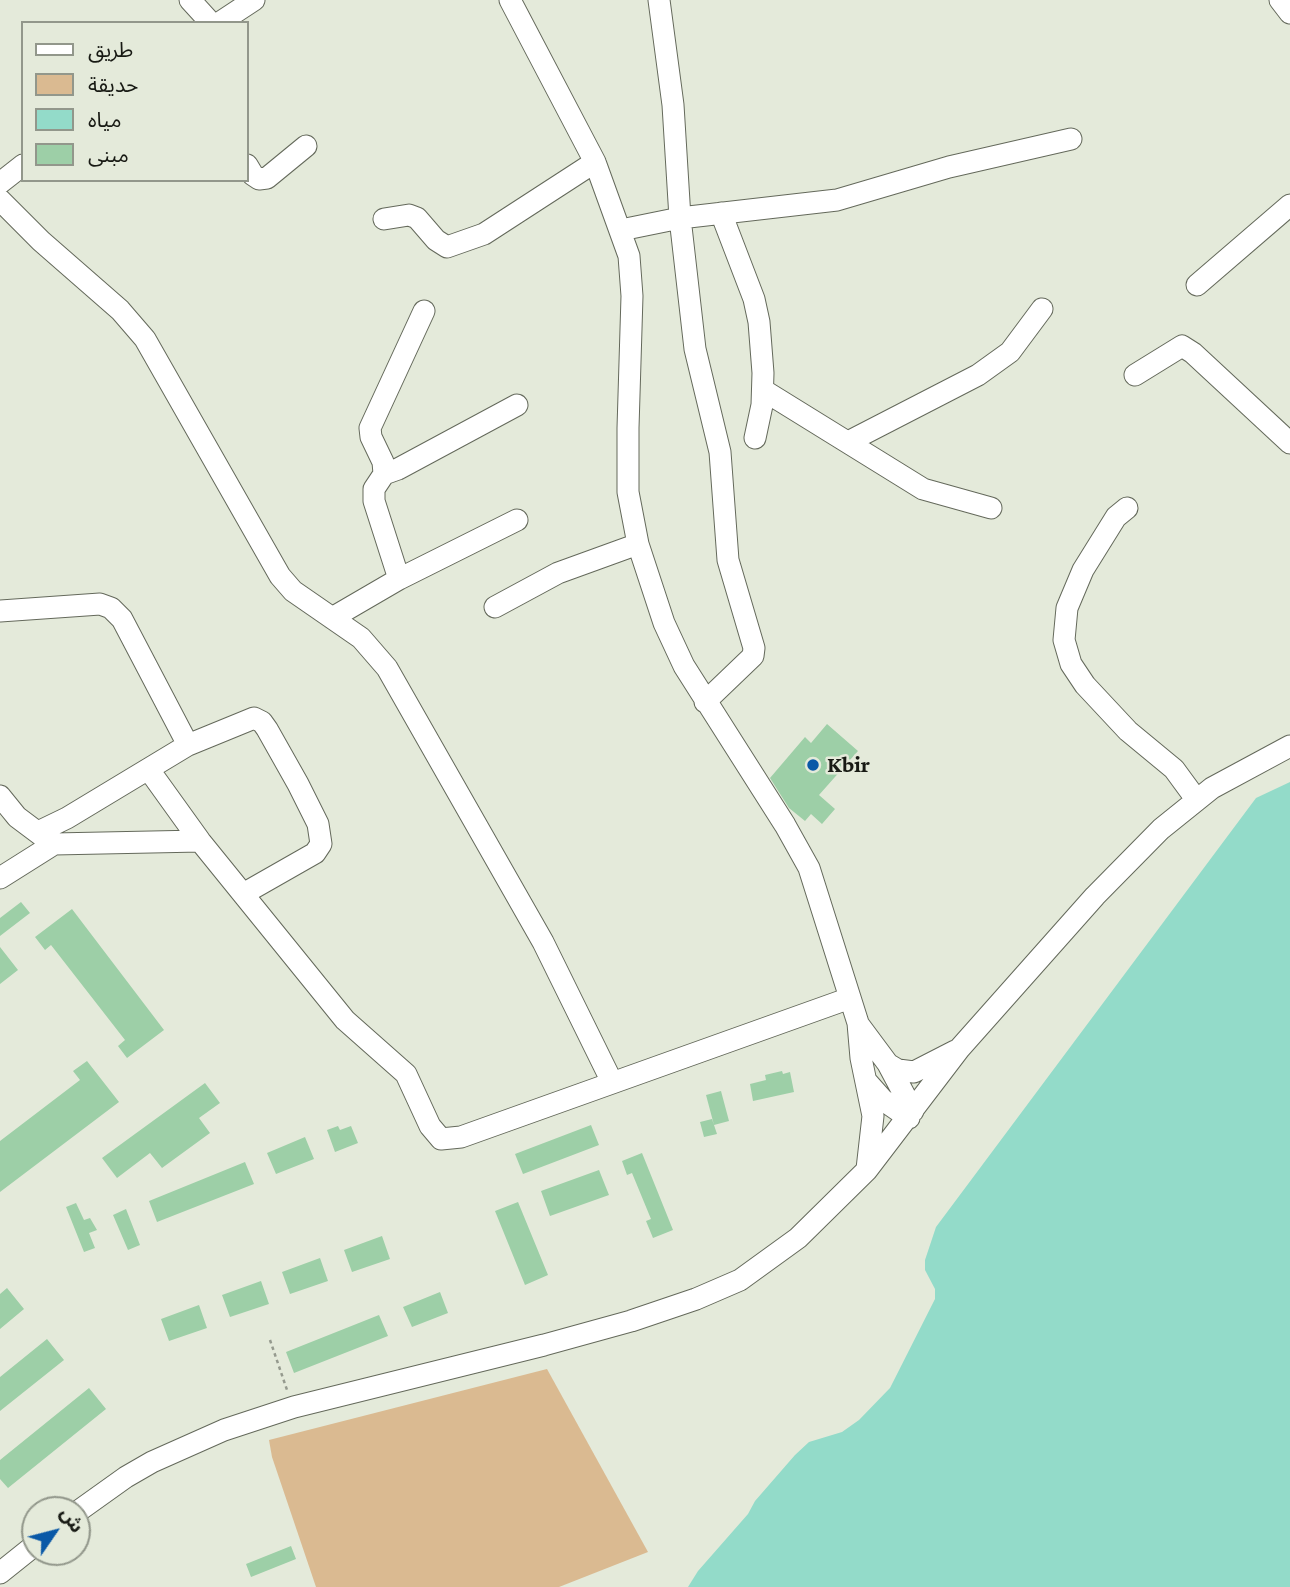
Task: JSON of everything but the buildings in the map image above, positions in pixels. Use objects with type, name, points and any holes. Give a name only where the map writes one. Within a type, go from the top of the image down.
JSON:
[{"type":"street","points":[[190,0],[209,21]]},
{"type":"street","points":[[222,21],[254,0]]},
{"type":"street","points":[[510,0],[595,162],[621,230],[629,257],[632,296],[628,492],[638,544],[664,623],[684,666],[785,825],[809,868],[858,1023],[861,1058],[873,1116],[867,1170]]},
{"type":"street","points":[[659,0],[673,105],[680,218],[695,349],[720,452],[728,560],[754,648],[753,656],[705,702]]},
{"type":"street","points":[[1280,0],[1290,13]]},
{"type":"street","points":[[621,230],[680,218],[837,200],[949,167],[1071,139]]},
{"type":"street","points":[[248,167],[259,179],[267,178],[306,146]]},
{"type":"street","points":[[384,219],[409,215],[417,218],[436,240],[447,247],[484,234],[595,162]]},
{"type":"street","points":[[0,183],[21,167]]},
{"type":"street","points":[[0,200],[41,241],[120,310],[145,340],[276,570],[293,591],[361,638],[387,668],[543,942],[612,1082]]},
{"type":"street","points":[[1196,285],[1290,205]]},
{"type":"street","points":[[721,213],[754,299],[762,350],[762,390],[755,438]]},
{"type":"street","points":[[848,442],[978,375],[1010,352],[1042,310]]},
{"type":"street","points":[[384,474],[383,462],[371,438],[370,428],[424,311]]},
{"type":"street","points":[[1135,375],[1182,346],[1193,353],[1290,443]]},
{"type":"street","points":[[762,390],[923,489],[991,508]]},
{"type":"street","points":[[398,579],[374,501],[374,489],[384,474],[517,405]]},
{"type":"street","points":[[1127,508],[1116,517],[1083,570],[1067,608],[1064,640],[1070,664],[1085,685],[1128,731],[1174,769],[1196,799]]},
{"type":"street","points":[[332,618],[398,579],[517,520]]},
{"type":"street","points":[[495,607],[558,573],[638,544]]},
{"type":"street","points":[[0,611],[100,604],[111,608],[122,619],[188,745]]},
{"type":"street","points":[[0,878],[46,838],[188,745],[250,718],[258,719],[285,759],[318,824],[321,836],[320,849],[243,894]]},
{"type":"street","points":[[91,1502],[126,1477],[176,1449],[223,1430],[294,1407],[631,1321],[740,1280],[798,1238],[867,1170],[960,1048],[1096,896],[1161,829],[1196,799],[1290,746]]},
{"type":"street","points":[[149,770],[200,841],[345,1020],[406,1074],[430,1126],[441,1139],[461,1137],[850,998]]},
{"type":"street","points":[[0,796],[17,817],[46,838],[200,841]]},
{"type":"street","points":[[858,1023],[888,1064],[911,1114]]},
{"type":"street","points":[[888,1064],[898,1070],[914,1072],[960,1048]]},
{"type":"street","points":[[867,1082],[883,1100],[911,1114]]},
{"type":"street","points":[[0,1573],[21,1556]]},
{"type":"path","points":[[270,1340],[294,1407]]},
{"type":"green space","points":[[547,1369],[648,1552],[559,1587],[316,1587],[272,1457],[269,1440]]},
{"type":"water","points":[[1290,782],[1290,1587],[688,1587],[698,1571],[795,1455],[809,1442],[842,1432],[859,1420],[890,1388],[935,1299],[935,1289],[925,1270],[925,1260],[936,1227],[1256,798]]},
{"type":"place","name":"Kbir","points":[[813,765]]}]
